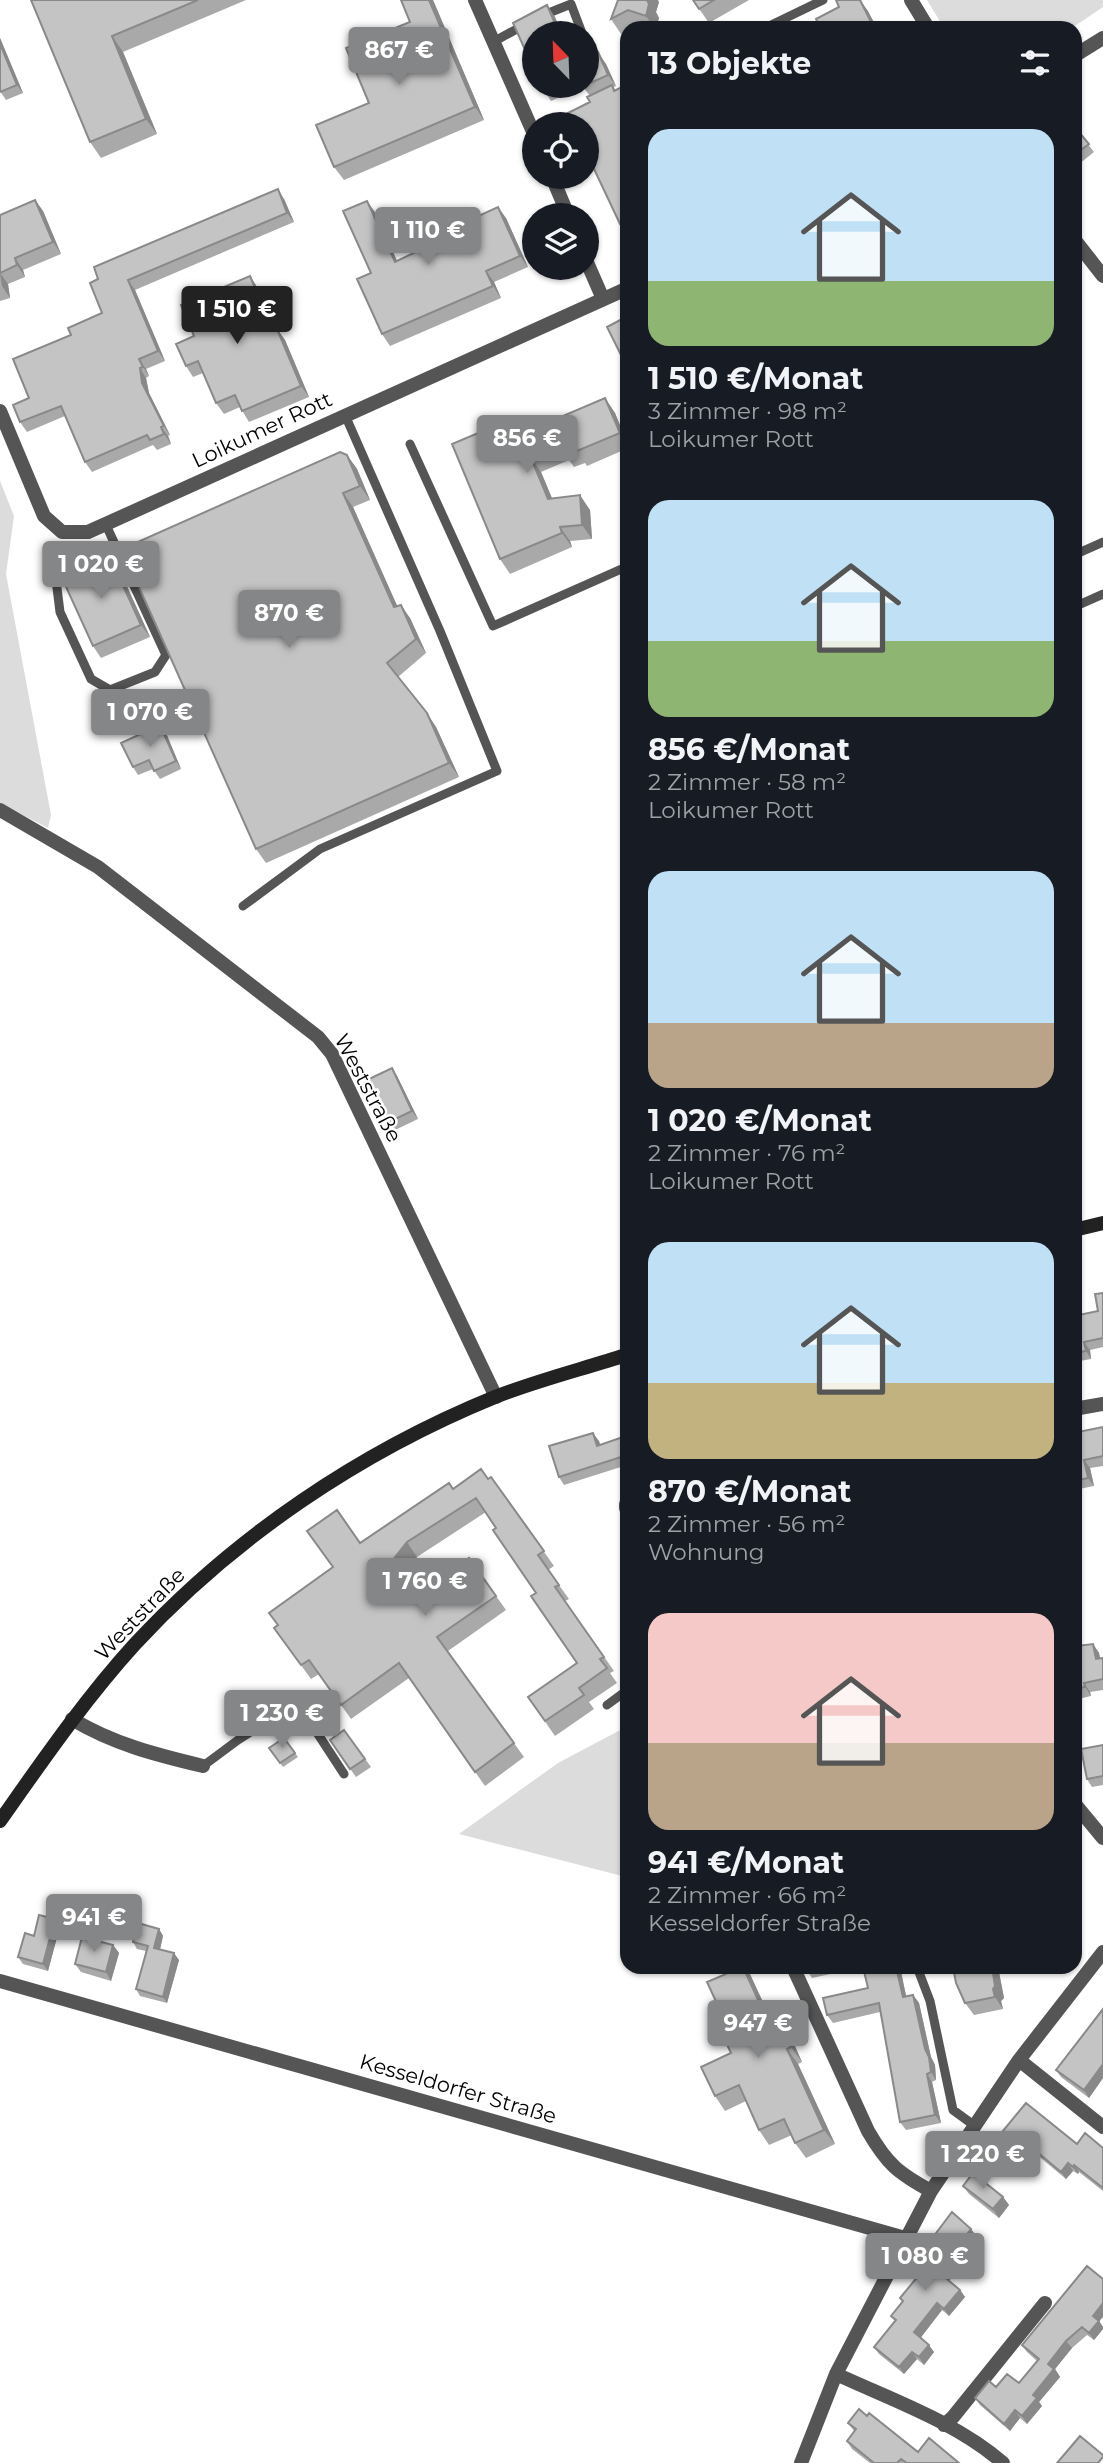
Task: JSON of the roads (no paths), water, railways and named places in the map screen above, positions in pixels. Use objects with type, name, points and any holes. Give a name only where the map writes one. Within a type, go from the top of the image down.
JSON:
[{"type":"main road","points":[[1082,1228],[1103,1223]]},
{"type":"main road","name":"Weststraße","points":[[0,1821],[72,1719],[135,1644],[213,1568],[279,1517],[348,1471],[422,1431],[496,1397],[620,1357]]},
{"type":"street","points":[[475,0],[524,112]]},
{"type":"street","points":[[911,0],[924,21]]},
{"type":"street","points":[[1082,51],[1103,38]]},
{"type":"street","points":[[1082,249],[1103,276]]},
{"type":"street","points":[[595,280],[603,299]]},
{"type":"street","name":"Loikumer Rott","points":[[0,411],[44,516],[62,532],[88,533],[620,292]]},
{"type":"street","name":"Weststraße","points":[[0,810],[98,867],[318,1037],[332,1054],[496,1397]]},
{"type":"street","points":[[1082,1408],[1103,1404]]},
{"type":"street","points":[[72,1719],[90,1730],[136,1749],[203,1766]]},
{"type":"street","points":[[1082,1813],[1103,1838]]},
{"type":"street","points":[[801,2463],[836,2374],[931,2191],[1020,2060],[1103,1952]]},
{"type":"street","points":[[796,1974],[882,2156],[906,2177],[931,2191]]},
{"type":"street","name":"Kesseldorfer Straße","points":[[0,1981],[905,2238]]},
{"type":"street","points":[[1020,2060],[1103,2127]]},
{"type":"street","points":[[944,2425],[1045,2303]]},
{"type":"street","points":[[836,2374],[944,2425],[985,2448],[1003,2463]]},
{"type":"lane","points":[[780,21],[823,0]]},
{"type":"lane","points":[[532,21],[571,4],[577,21]]},
{"type":"lane","points":[[493,41],[522,26]]},
{"type":"lane","points":[[578,112],[586,108]]},
{"type":"lane","points":[[243,906],[320,849],[497,771],[440,631],[345,415]]},
{"type":"lane","points":[[410,444],[493,626],[620,570]]},
{"type":"lane","points":[[106,525],[118,551],[166,655],[155,672],[110,690],[90,680],[60,612],[57,580],[118,551]]},
{"type":"lane","points":[[1082,551],[1103,542]]},
{"type":"lane","points":[[1082,603],[1103,594]]},
{"type":"lane","points":[[607,1704],[620,1695]]},
{"type":"lane","points":[[203,1766],[297,1702],[344,1774]]},
{"type":"lane","points":[[920,1974],[930,2001],[953,2110],[975,2126]]}]
